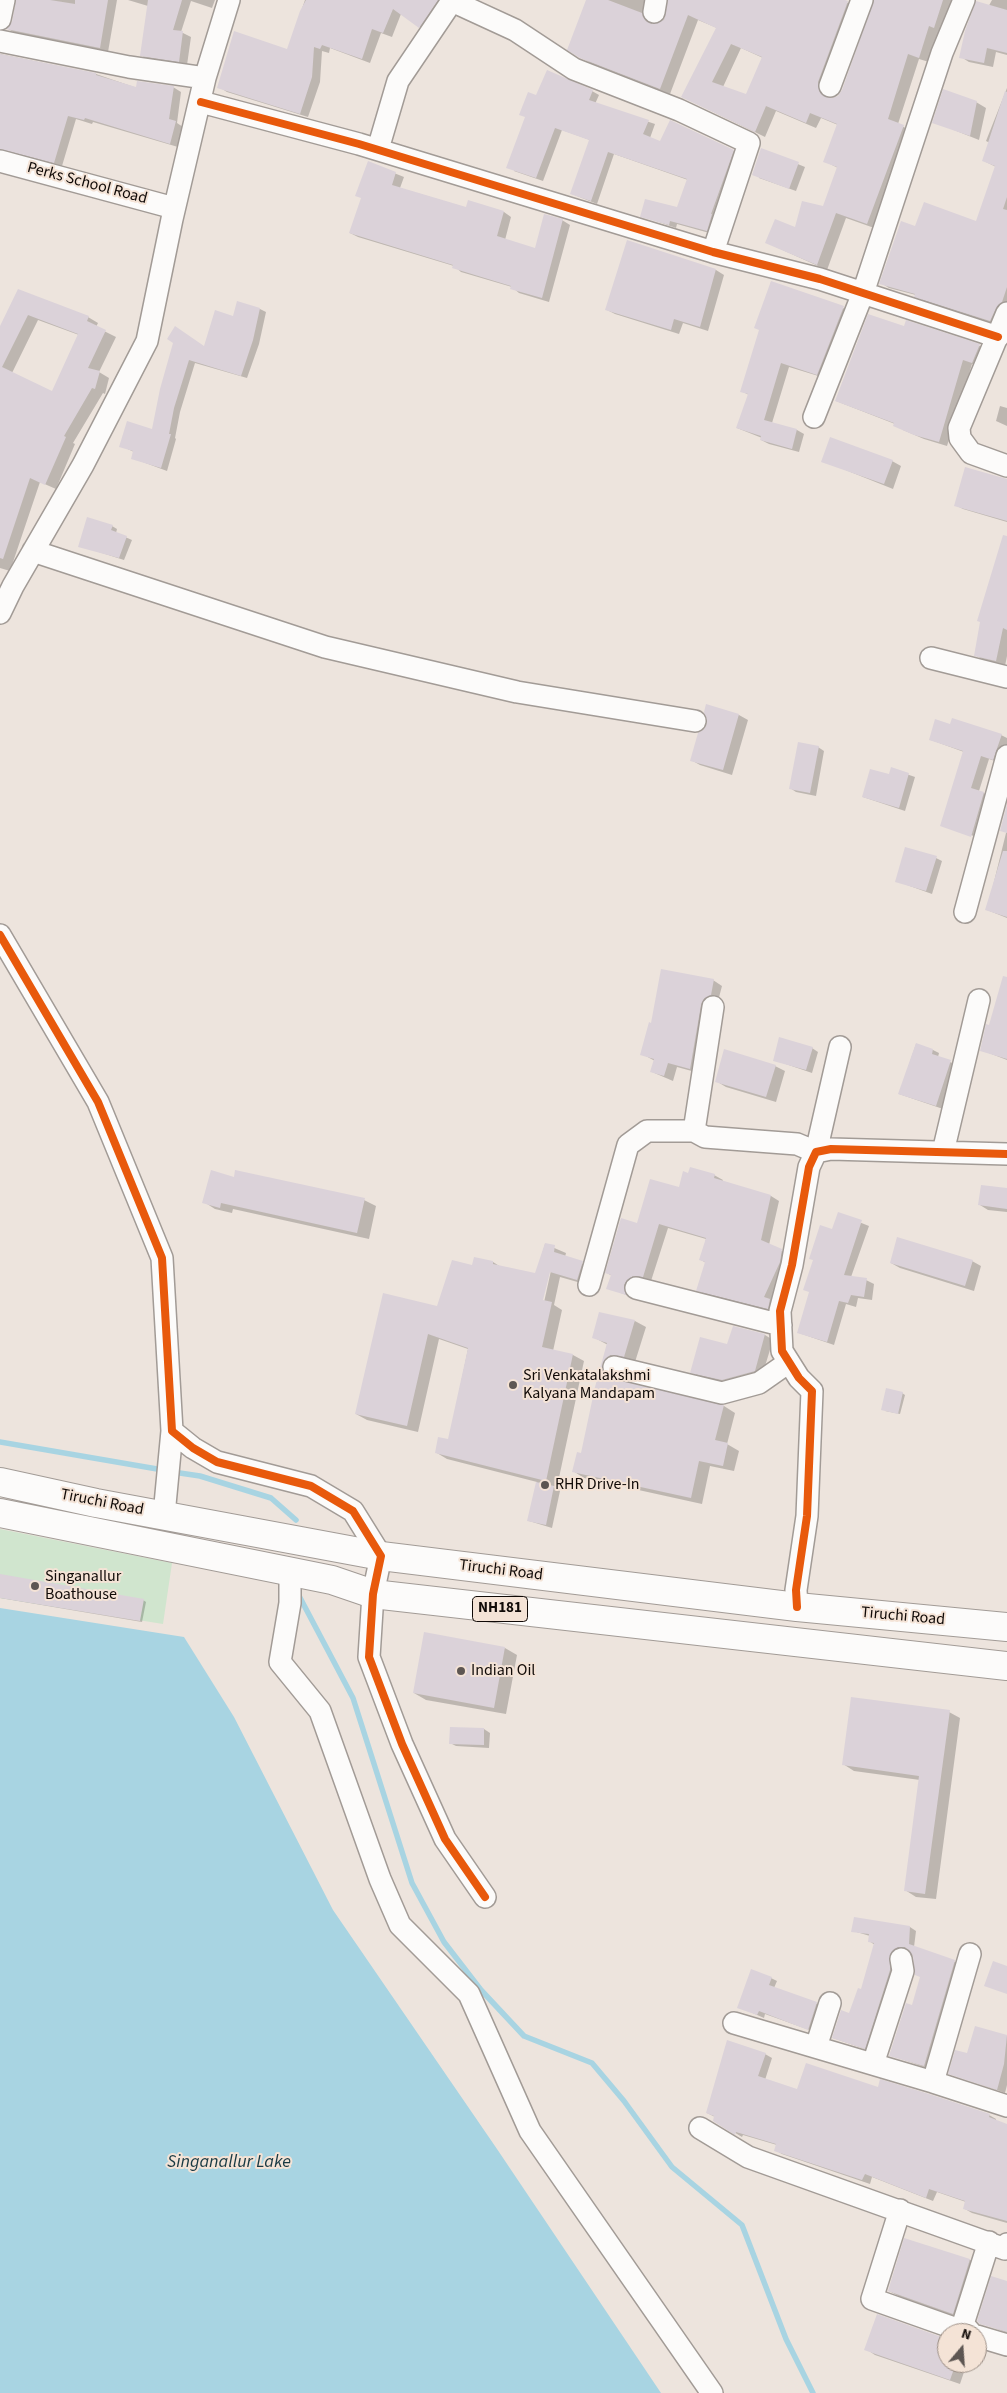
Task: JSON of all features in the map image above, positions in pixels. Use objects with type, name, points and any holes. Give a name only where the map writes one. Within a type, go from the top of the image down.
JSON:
[{"type":"highway","name":"Tiruchi Road","points":[[0,1482],[381,1556],[797,1607],[1007,1627]]},
{"type":"highway","name":"NH181","points":[[0,1513],[332,1580],[373,1594],[1007,1666]]},
{"type":"street","points":[[0,19],[4,0]]},
{"type":"street","points":[[0,613],[33,551],[83,465],[147,341],[174,208],[206,78],[229,0]]},
{"type":"street","points":[[830,86],[862,0]]},
{"type":"street","points":[[814,417],[863,293],[942,52],[964,0]]},
{"type":"street","points":[[378,149],[398,81],[452,1],[515,30],[574,69],[679,110],[749,143],[713,252]]},
{"type":"street","points":[[0,41],[129,67],[206,78]]},
{"type":"street","points":[[201,102],[378,149],[713,252],[820,279],[863,293],[1003,327],[959,428],[960,438],[971,453],[1007,466]]},
{"type":"street","name":"Perks School Road","points":[[0,161],[174,208]]},
{"type":"street","points":[[33,551],[325,647],[517,692],[695,722]]},
{"type":"street","points":[[931,658],[1007,677]]},
{"type":"street","points":[[966,912],[1007,756]]},
{"type":"street","points":[[0,935],[98,1102],[162,1258],[172,1431],[164,1515]]},
{"type":"street","points":[[943,1152],[979,1000]]},
{"type":"street","points":[[694,1131],[713,1007]]},
{"type":"street","points":[[797,1607],[796,1590],[807,1516],[812,1391],[799,1378],[782,1351],[780,1311],[792,1265],[809,1167],[816,1152],[840,1047]]},
{"type":"street","points":[[589,1285],[628,1145],[647,1130],[694,1131],[705,1137],[797,1144],[816,1152],[831,1149],[1007,1154]]},
{"type":"street","points":[[636,1288],[781,1324]]},
{"type":"street","points":[[614,1367],[722,1393],[759,1383],[789,1362]]},
{"type":"street","points":[[172,1431],[193,1448],[218,1462],[311,1486],[353,1511],[381,1556],[373,1594],[369,1656],[402,1744],[445,1839],[485,1897]]},
{"type":"street","points":[[290,1572],[290,1603],[280,1662],[320,1711],[380,1879],[400,1925],[469,1994],[530,2130],[712,2393]]},
{"type":"street","points":[[932,2082],[970,1954]]},
{"type":"street","points":[[872,2064],[903,1971],[901,1958]]},
{"type":"street","points":[[816,2048],[830,2003]]},
{"type":"street","points":[[734,2023],[1007,2106]]},
{"type":"street","points":[[700,2128],[748,2157],[1002,2246],[964,2323]]},
{"type":"street","points":[[900,2210],[872,2299],[941,2323]]},
{"type":"street","points":[[987,2339],[1007,2345]]},
{"type":"green space","points":[[0,1529],[172,1563],[163,1624],[0,1598]]},
{"type":"water","name":"Singanallur Lake","points":[[0,1608],[184,1637],[234,1717],[333,1910],[661,2393],[0,2393]]},
{"type":"building","points":[[16,0],[50,0],[75,4],[75,0],[108,0],[100,48],[6,29],[12,22]]},
{"type":"building","points":[[148,0],[182,0],[173,30],[183,31],[179,62],[140,56]]},
{"type":"building","points":[[306,0],[438,0],[419,28],[393,9],[383,33],[372,29],[362,59],[322,45],[320,49],[314,47],[312,77],[300,114],[217,88],[234,31],[287,49],[300,11]]},
{"type":"building","points":[[586,0],[608,0],[642,13],[646,21],[652,24],[664,20],[668,0],[845,0],[848,1],[818,82],[821,94],[832,98],[838,96],[842,90],[874,0],[943,0],[934,28],[929,26],[919,58],[908,54],[888,119],[904,125],[867,224],[836,213],[817,265],[765,243],[775,219],[795,227],[802,201],[823,206],[837,167],[823,162],[837,124],[810,113],[806,123],[766,106],[755,132],[681,97],[716,28],[688,15],[660,89],[580,58],[567,50]],"holes":[[[731,44],[762,57],[746,94],[712,82]]]},
{"type":"building","points":[[976,1],[1007,10],[1007,53],[987,48],[984,63],[959,58],[965,31]]},
{"type":"building","points":[[0,54],[96,73],[96,75],[136,87],[137,81],[174,86],[169,119],[176,121],[170,144],[85,118],[84,120],[68,116],[54,163],[0,149]]},
{"type":"building","points":[[547,70],[593,90],[589,100],[649,120],[643,134],[660,141],[670,120],[734,150],[711,214],[707,231],[670,221],[669,225],[640,217],[645,199],[677,207],[687,179],[608,152],[591,201],[570,194],[589,140],[555,128],[536,178],[506,168],[525,117],[519,115],[528,92],[536,95]]},
{"type":"building","points":[[943,89],[977,101],[970,136],[932,123]]},
{"type":"building","points":[[1005,91],[1007,92],[1007,197],[1003,209],[1007,210],[1007,287],[1002,302],[996,308],[990,321],[914,297],[915,294],[879,284],[901,221],[915,226],[924,202],[976,221],[995,166],[982,161]]},
{"type":"building","points":[[761,148],[799,162],[789,189],[752,175]]},
{"type":"building","points":[[368,161],[396,172],[392,185],[466,207],[468,200],[504,211],[497,236],[535,248],[544,214],[563,219],[542,298],[510,289],[511,286],[452,268],[453,265],[349,233],[361,198],[355,196]]},
{"type":"building","points":[[627,240],[716,269],[700,327],[674,319],[671,330],[605,310]]},
{"type":"building","points":[[771,281],[844,306],[817,375],[781,363],[764,420],[797,429],[792,449],[760,440],[761,436],[736,428],[748,394],[740,392],[759,330],[754,328]]},
{"type":"building","points":[[18,289],[89,316],[87,321],[106,330],[88,368],[100,371],[95,389],[92,388],[64,436],[66,437],[45,485],[30,478],[3,559],[0,558],[0,326]],"holes":[[[28,315],[78,334],[52,391],[2,367]]]},
{"type":"building","points":[[237,301],[260,308],[253,340],[241,376],[189,360],[174,408],[169,434],[171,434],[161,468],[131,459],[133,451],[119,447],[127,421],[152,429],[160,389],[173,343],[167,339],[175,326],[204,346],[215,310],[233,316]]},
{"type":"building","points":[[868,314],[904,326],[906,320],[980,344],[972,363],[963,360],[939,442],[914,435],[893,426],[894,423],[835,401]]},
{"type":"building","points":[[830,437],[893,460],[884,484],[821,462]]},
{"type":"building","points":[[965,467],[1007,479],[1007,521],[954,506]]},
{"type":"building","points":[[87,517],[113,525],[111,530],[127,536],[119,558],[78,547]]},
{"type":"building","points":[[1003,535],[1007,536],[1007,630],[1003,628],[996,661],[974,656],[980,622],[977,621]]},
{"type":"building","points":[[706,704],[739,714],[723,770],[690,761],[698,733],[704,729],[707,723],[704,712]]},
{"type":"building","points":[[952,718],[1002,734],[993,760],[981,756],[971,788],[984,792],[971,837],[940,826],[963,751],[929,740],[935,719],[950,724]]},
{"type":"building","points":[[798,742],[819,746],[810,793],[789,789]]},
{"type":"building","points":[[891,767],[909,773],[899,808],[862,797],[870,769],[889,774]]},
{"type":"building","points":[[1007,804],[1007,833],[1000,831]]},
{"type":"building","points":[[905,847],[937,856],[926,891],[895,882]]},
{"type":"building","points":[[1003,851],[1007,851],[1007,917],[985,910]]},
{"type":"building","points":[[661,969],[714,979],[711,995],[704,999],[701,1005],[690,1069],[668,1063],[664,1076],[650,1072],[654,1059],[640,1055],[649,1022],[651,1023]]},
{"type":"building","points":[[1003,976],[1007,977],[1007,1059],[980,1051],[986,1024],[989,1025]]},
{"type":"building","points":[[779,1037],[813,1047],[806,1070],[773,1061]]},
{"type":"building","points":[[916,1043],[933,1049],[932,1054],[951,1060],[936,1106],[898,1094]]},
{"type":"building","points":[[724,1049],[776,1065],[766,1097],[715,1082]]},
{"type":"building","points":[[690,1167],[715,1174],[714,1178],[771,1195],[761,1240],[782,1249],[780,1262],[764,1297],[770,1299],[768,1309],[696,1291],[705,1262],[699,1260],[706,1238],[659,1224],[643,1277],[633,1276],[627,1280],[624,1285],[626,1295],[606,1289],[611,1275],[605,1273],[621,1218],[637,1223],[650,1179],[679,1187],[683,1171],[688,1173]]},
{"type":"building","points":[[211,1170],[234,1177],[235,1170],[365,1198],[357,1233],[221,1203],[220,1208],[202,1203]]},
{"type":"building","points":[[981,1185],[1007,1188],[1007,1209],[978,1205]]},
{"type":"building","points":[[838,1212],[862,1220],[844,1275],[867,1278],[864,1297],[851,1295],[848,1303],[839,1301],[827,1342],[797,1333],[809,1292],[803,1290],[813,1260],[809,1259],[820,1225],[832,1229]]},
{"type":"building","points":[[897,1237],[973,1260],[965,1286],[890,1263]]},
{"type":"building","points":[[545,1243],[555,1245],[554,1252],[583,1261],[577,1280],[550,1272],[543,1300],[552,1302],[542,1347],[573,1354],[546,1481],[435,1453],[438,1437],[448,1439],[468,1348],[428,1334],[407,1426],[355,1414],[383,1293],[437,1306],[452,1260],[472,1265],[474,1257],[493,1261],[493,1264],[535,1273]]},
{"type":"building","points":[[599,1312],[635,1320],[624,1357],[610,1355],[602,1364],[602,1370],[606,1376],[724,1405],[715,1440],[728,1443],[723,1466],[699,1461],[691,1498],[572,1472],[577,1452],[581,1453],[595,1387],[607,1343],[592,1338]]},
{"type":"building","points":[[733,1326],[765,1334],[755,1371],[722,1380],[690,1373],[700,1337],[727,1344]]},
{"type":"building","points":[[886,1388],[903,1392],[898,1414],[881,1410]]},
{"type":"building","points":[[536,1482],[554,1486],[546,1525],[527,1521]]},
{"type":"building","name":"Singanallur Boathouse","points":[[0,1574],[144,1599],[140,1621],[0,1598]]},
{"type":"building","points":[[424,1632],[505,1647],[494,1708],[413,1693]]},
{"type":"building","points":[[851,1697],[950,1710],[925,1894],[904,1891],[919,1776],[842,1765]]},
{"type":"building","points":[[450,1727],[484,1728],[484,1745],[449,1744]]},
{"type":"building","points":[[854,1917],[910,1926],[909,1944],[955,1960],[924,2066],[889,2056],[906,2003],[912,2005],[920,1977],[915,1975],[913,1956],[905,1947],[898,1947],[890,1954],[890,1970],[865,2049],[832,2038],[841,2010],[849,2013],[858,1988],[861,1989],[874,1943],[868,1942],[869,1934],[851,1932]]},
{"type":"building","points":[[993,1961],[1007,1966],[1007,1994],[984,1986]]},
{"type":"building","points":[[751,1969],[772,1977],[769,1985],[817,2002],[808,2030],[759,2011],[757,2015],[737,2008]]},
{"type":"building","points":[[975,2026],[1007,2035],[1004,2064],[997,2090],[948,2074],[955,2050],[967,2053]]},
{"type":"building","points":[[727,2040],[766,2053],[758,2076],[797,2089],[806,2063],[878,2087],[880,2079],[990,2114],[989,2117],[1007,2124],[1007,2221],[963,2209],[965,2201],[929,2189],[926,2198],[865,2174],[862,2180],[774,2151],[776,2144],[736,2132],[735,2135],[713,2121],[714,2116],[706,2113]]},
{"type":"building","points":[[904,2238],[970,2259],[953,2314],[888,2291]]},
{"type":"building","points":[[991,2276],[1007,2281],[1007,2332],[987,2326],[987,2323],[979,2323],[977,2321]]},
{"type":"building","points":[[877,2314],[937,2335],[937,2373],[952,2373],[950,2380],[864,2350]]},
{"type":"waterway","points":[[0,1442],[163,1470]]},
{"type":"waterway","points":[[173,1472],[200,1476],[271,1498],[296,1520]]},
{"type":"waterway","points":[[297,1592],[353,1698],[412,1883],[444,1942],[481,1990],[524,2036],[592,2063],[624,2101],[672,2167],[742,2225],[786,2339],[813,2393]]},
{"type":"cycle path","points":[[201,102],[359,144],[713,252],[820,279],[998,337]]},
{"type":"cycle path","points":[[0,935],[98,1102],[162,1258],[172,1431],[193,1448],[217,1462],[311,1486],[353,1511],[381,1556],[373,1594],[369,1657],[402,1744],[445,1839],[485,1897]]},
{"type":"cycle path","points":[[797,1607],[796,1590],[807,1516],[812,1391],[799,1378],[782,1351],[780,1311],[792,1265],[809,1167],[816,1152],[831,1149],[1007,1154]]},
{"type":"place","name":"Sri Venkatalakshmi Kalyana Mandapam","points":[[513,1385]]},
{"type":"place","name":"RHR Drive-In","points":[[545,1485]]},
{"type":"place","name":"Singanallur Boathouse","points":[[35,1586]]},
{"type":"place","name":"Indian Oil","points":[[461,1671]]}]
